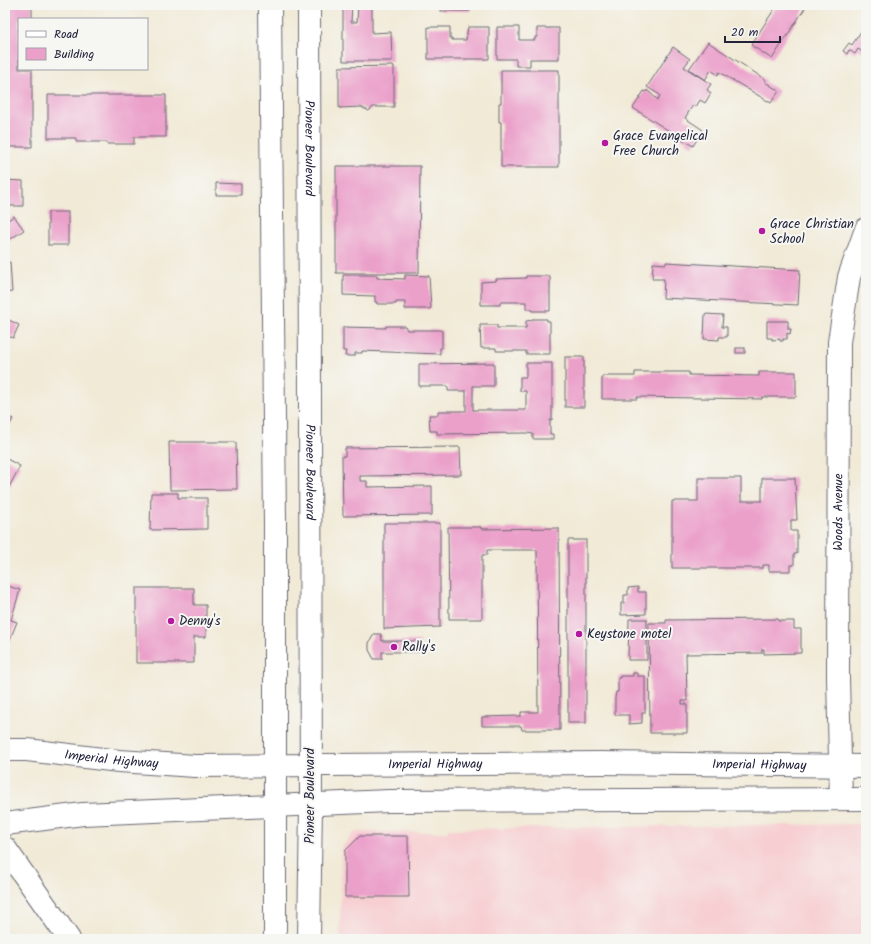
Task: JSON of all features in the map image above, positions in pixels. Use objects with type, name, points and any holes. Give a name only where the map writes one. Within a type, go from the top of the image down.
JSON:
[{"type":"main road","points":[[270,5],[275,523],[275,939]]},
{"type":"main road","name":"Pioneer Boulevard","points":[[309,5],[311,765],[309,939]]},
{"type":"main road","name":"Woods Avenue","points":[[841,799],[838,678],[839,342],[849,277],[866,229]]},
{"type":"main road","name":"Imperial Highway","points":[[5,750],[28,750],[119,761],[195,766],[690,763],[866,766]]},
{"type":"main road","points":[[5,824],[83,814],[389,801],[866,799]]},
{"type":"main road","points":[[5,848],[69,939]]},
{"type":"shaded area","points":[[866,824],[866,939],[340,939],[341,848],[355,832],[447,832],[448,829]]},
{"type":"building","points":[[5,5],[32,5],[32,18],[18,18],[18,70],[32,70],[32,147],[5,147]]},
{"type":"building","points":[[343,5],[352,5],[351,22],[357,22],[358,5],[372,5],[372,33],[391,32],[392,61],[343,61]]},
{"type":"building","points":[[441,5],[470,5],[470,11],[441,11]]},
{"type":"building","points":[[777,5],[807,5],[772,59],[751,45]]},
{"type":"building","points":[[866,24],[866,54],[858,49],[855,54],[849,50],[847,54],[843,51],[849,43],[852,45]]},
{"type":"building","points":[[428,27],[450,27],[450,38],[452,38],[452,40],[466,40],[468,27],[489,27],[489,59],[428,59]]},
{"type":"building","points":[[497,27],[519,27],[519,40],[535,40],[535,37],[537,37],[537,28],[559,28],[559,59],[530,59],[530,66],[516,66],[516,59],[497,59]]},
{"type":"building","points":[[708,42],[766,80],[765,82],[779,91],[771,103],[719,72],[718,75],[711,70],[705,80],[689,69]]},
{"type":"building","points":[[673,47],[690,59],[684,67],[711,84],[707,90],[711,93],[705,103],[700,100],[696,107],[693,105],[685,118],[703,130],[693,146],[633,108],[644,91],[646,92],[647,90],[658,100],[660,95],[647,87]]},
{"type":"building","points":[[394,66],[394,107],[373,107],[369,111],[361,107],[339,108],[339,67]]},
{"type":"building","points":[[501,70],[559,70],[559,167],[501,167],[501,122],[499,122],[499,103],[501,103]]},
{"type":"building","points":[[48,95],[166,95],[166,137],[134,137],[134,144],[76,142],[76,138],[48,138]]},
{"type":"building","points":[[336,166],[420,166],[419,273],[336,273]]},
{"type":"building","points":[[5,180],[23,181],[23,206],[5,206]]},
{"type":"building","points":[[216,183],[241,184],[241,195],[216,195]]},
{"type":"building","points":[[48,212],[68,212],[68,245],[48,245]]},
{"type":"building","points":[[14,216],[24,230],[9,240],[5,235],[5,222]]},
{"type":"building","points":[[10,262],[12,292],[5,293],[5,263]]},
{"type":"building","points":[[666,262],[800,270],[798,305],[663,298],[664,279],[652,279],[653,263],[666,264]]},
{"type":"building","points":[[343,275],[377,275],[377,278],[405,279],[405,275],[429,276],[431,308],[405,309],[405,302],[396,302],[396,304],[377,304],[377,302],[375,302],[375,296],[343,295]]},
{"type":"building","points":[[526,276],[550,276],[550,311],[532,311],[532,309],[526,309],[526,302],[500,302],[500,305],[481,305],[481,282],[496,281],[496,279],[526,278]]},
{"type":"building","points":[[705,314],[723,315],[722,327],[727,327],[727,337],[719,337],[719,340],[704,339]]},
{"type":"building","points":[[5,318],[19,325],[13,338],[5,335]]},
{"type":"building","points":[[532,319],[547,319],[547,321],[550,321],[550,354],[526,354],[526,351],[496,351],[496,348],[481,348],[480,325],[497,325],[497,328],[526,328],[526,321]]},
{"type":"building","points":[[767,321],[788,321],[788,329],[791,329],[790,334],[787,333],[787,339],[780,341],[780,339],[772,340],[772,338],[767,338]]},
{"type":"building","points":[[386,326],[405,326],[407,330],[442,331],[442,348],[440,348],[440,354],[362,351],[362,353],[355,353],[355,356],[345,356],[346,351],[343,351],[343,327],[386,328]]},
{"type":"building","points":[[736,348],[745,348],[745,353],[736,353]]},
{"type":"building","points":[[565,357],[584,357],[584,407],[565,407]]},
{"type":"building","points":[[494,363],[494,386],[473,386],[473,410],[526,410],[526,391],[520,391],[520,377],[526,377],[526,363],[552,363],[552,420],[550,420],[550,434],[553,434],[553,439],[533,439],[533,434],[527,433],[437,434],[437,431],[430,431],[429,415],[438,415],[438,411],[466,411],[466,391],[448,391],[448,386],[419,386],[419,364]]},
{"type":"building","points":[[635,372],[689,372],[689,375],[759,376],[759,372],[796,372],[796,397],[762,397],[762,399],[637,397],[637,399],[602,399],[602,376],[635,376]]},
{"type":"building","points":[[5,415],[13,419],[5,433]]},
{"type":"building","points":[[169,442],[236,442],[237,489],[170,490]]},
{"type":"building","points":[[460,447],[461,475],[360,476],[360,481],[367,481],[367,487],[432,486],[432,515],[343,516],[342,456],[345,456],[345,448]]},
{"type":"building","points":[[5,458],[20,466],[5,495]]},
{"type":"building","points":[[698,478],[741,478],[741,501],[762,501],[762,478],[795,478],[797,520],[791,520],[791,531],[797,531],[797,554],[794,554],[794,565],[790,565],[790,571],[769,571],[769,565],[763,565],[763,568],[672,568],[672,501],[698,501]]},
{"type":"building","points":[[151,493],[178,493],[178,498],[207,498],[207,529],[150,530]]},
{"type":"building","points":[[384,523],[440,523],[440,627],[384,629]]},
{"type":"building","points":[[448,527],[481,527],[481,529],[559,528],[560,730],[522,730],[521,726],[482,726],[482,717],[521,716],[521,712],[538,712],[537,550],[487,550],[487,555],[482,555],[482,619],[449,619]]},
{"type":"building","points":[[568,540],[586,540],[586,723],[568,723]]},
{"type":"building","points":[[5,585],[20,590],[11,620],[17,622],[9,642],[5,641]]},
{"type":"building","points":[[638,587],[638,592],[646,592],[646,614],[621,615],[621,603],[624,603],[624,595],[628,595],[628,588]]},
{"type":"building","name":"Denny's","points":[[136,588],[194,588],[194,605],[206,605],[206,637],[194,637],[194,663],[136,663]]},
{"type":"building","points":[[629,619],[647,619],[647,660],[628,660]]},
{"type":"building","points":[[778,619],[778,621],[794,621],[794,629],[801,629],[801,653],[764,654],[764,649],[762,649],[762,653],[686,654],[687,701],[682,701],[682,704],[687,704],[687,733],[650,733],[649,623],[666,623],[666,620]]},
{"type":"building","name":"Rally's","points":[[374,634],[381,634],[382,641],[420,641],[420,652],[382,652],[382,659],[374,659],[369,650],[369,643]]},
{"type":"building","points":[[633,673],[637,673],[637,676],[645,676],[645,713],[642,713],[642,723],[629,724],[629,715],[615,715],[615,698],[616,692],[618,692],[618,678],[620,678],[620,676],[633,676]]},
{"type":"building","points":[[360,836],[408,836],[409,897],[345,897],[345,851]]},
{"type":"place","name":"Grace Evangelical Free Church","points":[[605,143]]},
{"type":"place","name":"Grace Christian School","points":[[762,231]]},
{"type":"place","name":"Denny's","points":[[171,621]]},
{"type":"place","name":"Keystone motel","points":[[579,634]]},
{"type":"place","name":"Rally's","points":[[394,647]]}]
